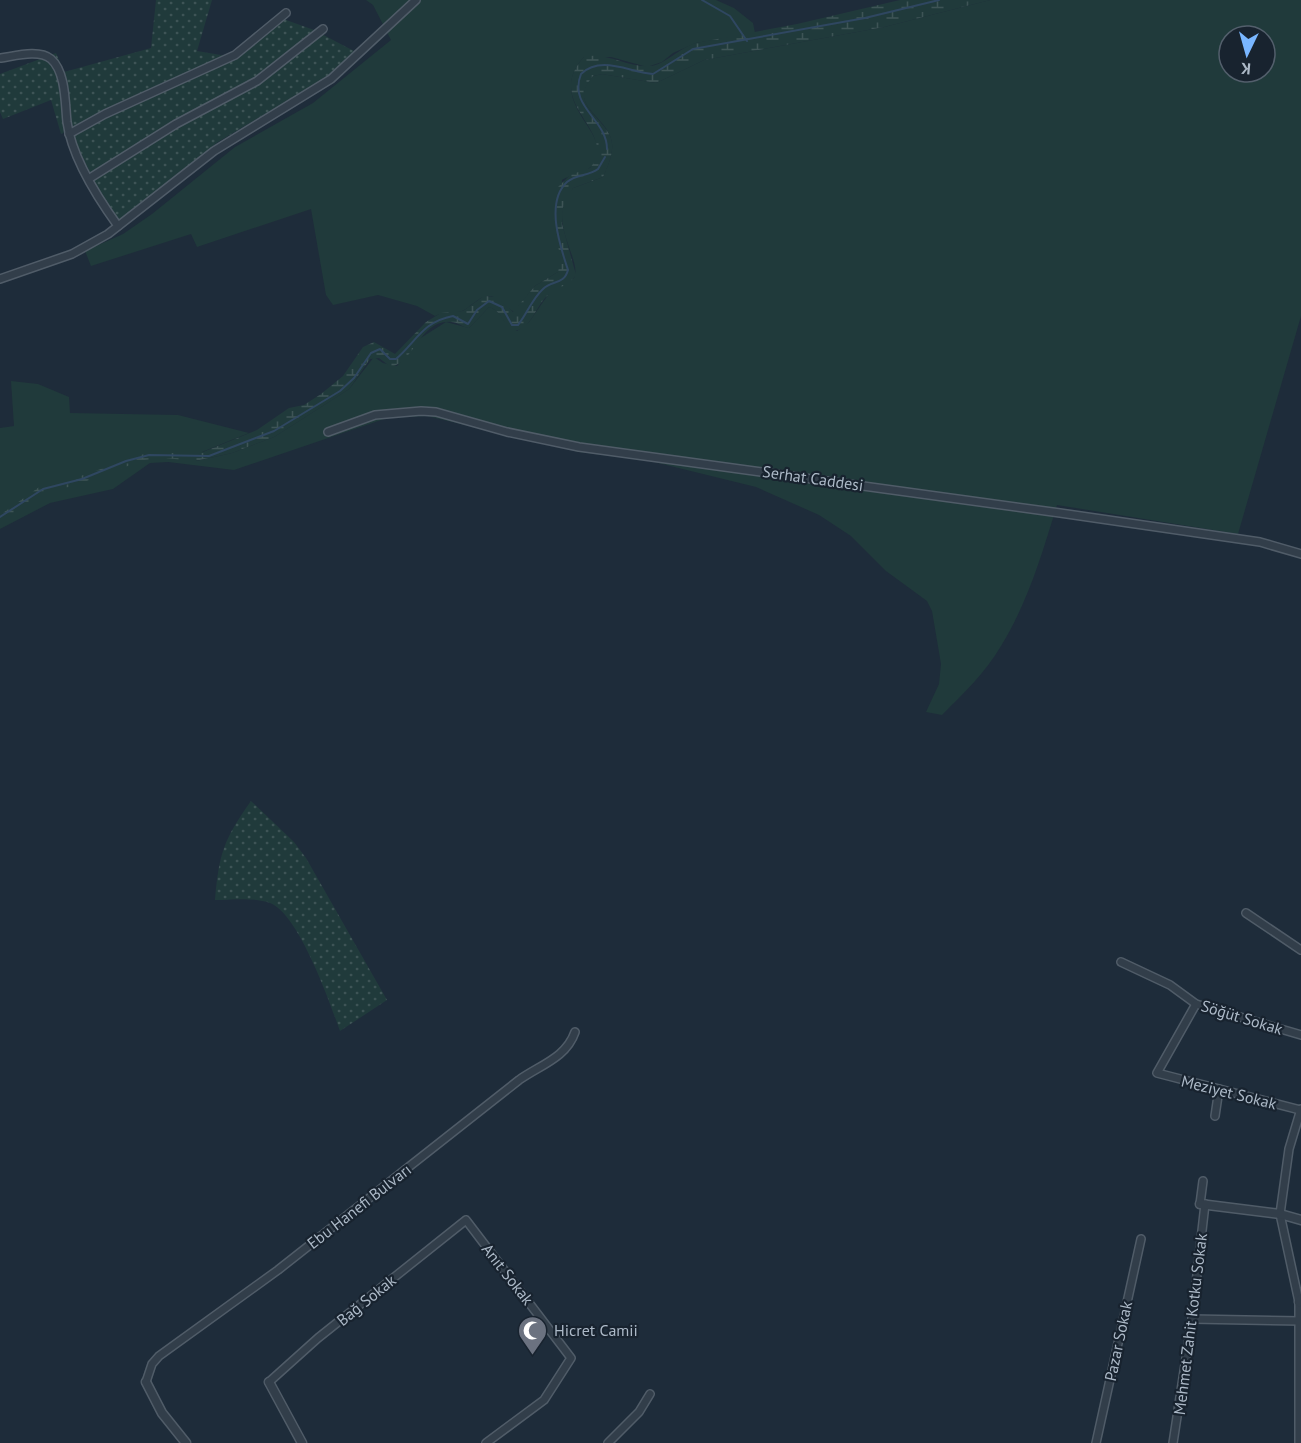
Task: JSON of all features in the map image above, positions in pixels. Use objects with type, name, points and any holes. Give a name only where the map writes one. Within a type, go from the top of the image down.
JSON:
[{"type":"street","points":[[0,279],[72,254],[118,226],[214,151],[331,79],[416,0]]},
{"type":"street","points":[[69,134],[105,114],[235,55],[286,13]]},
{"type":"street","points":[[90,178],[177,123],[256,81],[322,29]]},
{"type":"street","points":[[1,57],[41,55],[53,62],[64,93],[69,134],[90,178],[118,226]]},
{"type":"street","name":"Serhat Caddesi","points":[[328,432],[387,412],[436,412],[507,432],[579,447],[1260,542],[1301,554]]},
{"type":"street","points":[[1246,913],[1301,950]]},
{"type":"street","name":"Söğüt Sokak","points":[[1121,962],[1170,985],[1196,1004],[1301,1035]]},
{"type":"street","name":"Meziyet Sokak","points":[[1196,1004],[1157,1073],[1301,1109]]},
{"type":"street","name":"Ebu Hanefi Bulvarı","points":[[146,1382],[152,1364],[159,1356],[278,1270],[519,1080],[557,1057],[568,1045],[575,1032]]},
{"type":"street","points":[[1215,1116],[1219,1089]]},
{"type":"street","points":[[1299,1443],[1300,1300],[1280,1214],[1289,1149],[1301,1109]]},
{"type":"street","name":"Mehmet Zahit Kotku Sokak","points":[[1173,1443],[1192,1319],[1203,1180]]},
{"type":"street","points":[[1202,1204],[1280,1214],[1301,1220]]},
{"type":"street","name":"Anıt Sokak","points":[[466,1220],[571,1358],[544,1400],[486,1443]]},
{"type":"street","name":"Bağ Sokak","points":[[269,1382],[335,1324],[466,1220]]},
{"type":"street","name":"Pazar Sokak","points":[[1096,1443],[1141,1239]]},
{"type":"street","points":[[1192,1319],[1300,1321]]},
{"type":"street","points":[[146,1382],[162,1413],[186,1443]]},
{"type":"street","points":[[269,1382],[302,1443]]},
{"type":"street","points":[[608,1443],[639,1412],[650,1394]]},
{"type":"green space","points":[[156,0],[212,0],[197,51],[227,56],[275,16],[314,30],[354,51],[335,72],[218,142],[118,221],[94,181],[70,130],[61,134],[51,100],[3,119],[0,112],[0,74],[56,53],[64,72],[151,48]]},
{"type":"green space","points":[[366,0],[716,0],[734,8],[753,23],[755,33],[696,43],[673,53],[662,62],[647,67],[611,57],[584,57],[573,74],[571,90],[575,104],[597,143],[598,155],[592,166],[562,180],[561,265],[558,272],[535,286],[514,312],[491,296],[481,298],[465,310],[435,316],[417,306],[378,295],[333,305],[326,295],[311,209],[197,247],[191,234],[91,266],[85,251],[123,234],[152,214],[235,147],[313,103],[391,40],[373,5]]},
{"type":"green space","points":[[900,0],[990,0],[884,27],[704,60],[656,83],[602,74],[593,76],[586,86],[585,101],[610,136],[611,157],[603,177],[573,188],[563,207],[562,224],[576,275],[545,298],[528,323],[519,330],[513,331],[496,311],[489,307],[469,328],[453,322],[441,323],[432,327],[399,364],[391,367],[379,358],[370,359],[349,389],[274,437],[232,453],[195,461],[165,458],[144,460],[73,486],[49,491],[0,521],[0,515],[42,485],[72,479],[144,454],[203,452],[257,430],[289,408],[304,405],[321,394],[343,376],[363,347],[374,342],[395,354],[426,322],[441,313],[463,311],[484,296],[497,297],[513,312],[535,286],[558,272],[561,259],[553,225],[558,187],[570,175],[590,168],[597,155],[596,142],[575,103],[571,89],[573,74],[584,57],[601,56],[633,65],[656,65],[696,43],[797,24]]},
{"type":"green space","points":[[990,0],[1301,0],[1301,316],[1238,534],[1057,505],[1046,542],[1011,629],[981,674],[942,715],[926,712],[939,684],[941,664],[932,611],[927,601],[886,571],[851,536],[819,515],[756,487],[650,461],[579,452],[427,416],[387,418],[234,470],[168,462],[150,463],[113,489],[50,503],[0,529],[0,428],[14,426],[11,381],[38,384],[69,397],[70,413],[178,415],[249,433],[197,454],[196,461],[232,453],[274,437],[349,389],[374,357],[383,363],[397,366],[419,339],[446,322],[469,328],[489,307],[517,331],[529,322],[550,292],[574,278],[574,261],[563,226],[562,213],[565,201],[573,188],[603,177],[612,152],[612,141],[606,128],[585,101],[586,86],[593,76],[602,74],[656,83],[704,60],[884,27]]},
{"type":"green space","points":[[251,801],[294,842],[306,858],[387,1000],[340,1031],[312,961],[292,924],[281,911],[270,903],[257,900],[215,900],[224,847]]},
{"type":"waterway","points":[[702,0],[730,16],[747,41]]},
{"type":"waterway","points":[[607,149],[601,129],[580,95],[578,85],[581,74],[589,68],[606,65],[653,74],[693,49],[865,18],[939,0]]},
{"type":"waterway","points":[[0,517],[43,489],[82,479],[126,461],[149,455],[209,456],[274,431],[340,391],[354,378],[371,353],[380,349],[390,359],[396,359],[427,327],[453,316],[468,324],[477,310],[489,301],[502,307],[512,325],[518,325],[539,293],[546,286],[564,278],[568,270],[556,224],[560,191],[571,179],[598,169],[605,157]]},
{"type":"place","name":"Hicret Camii","points":[[533,1356]]}]
